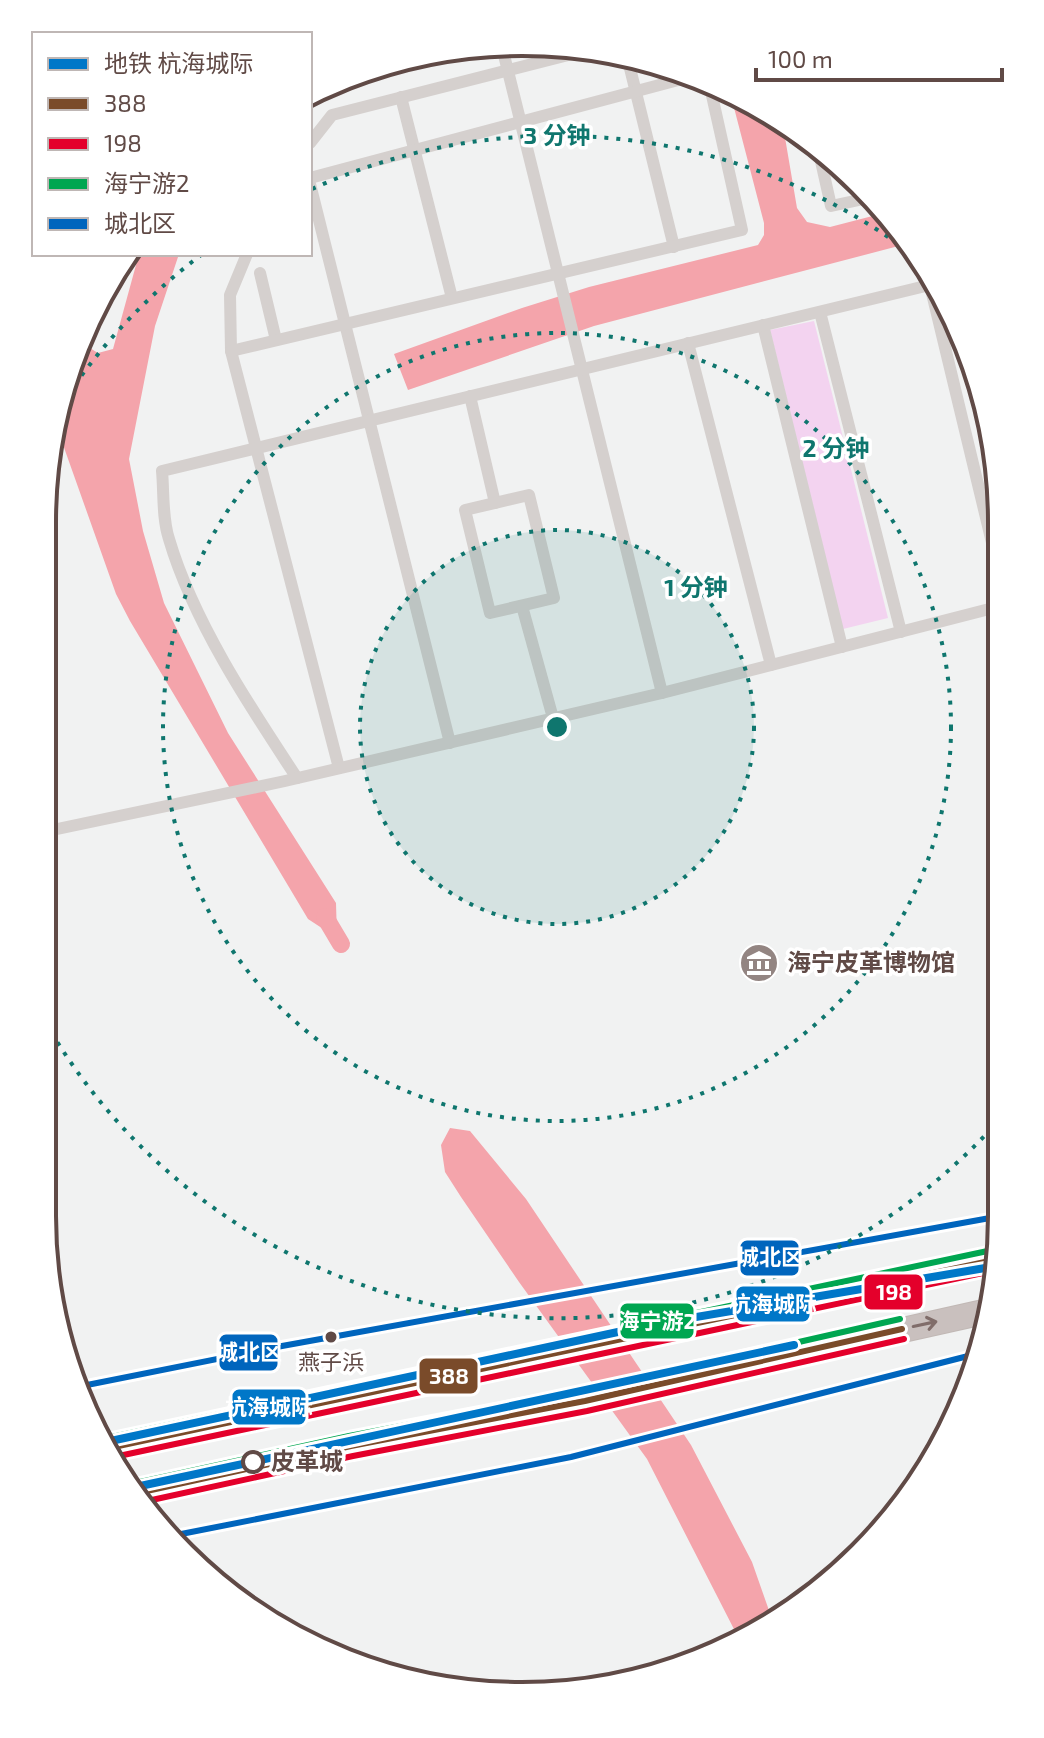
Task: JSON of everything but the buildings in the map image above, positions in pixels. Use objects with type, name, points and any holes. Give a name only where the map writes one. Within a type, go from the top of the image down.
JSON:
[{"type":"highway","points":[[117,1446],[985,1262]]},
{"type":"highway","points":[[146,1491],[351,1446],[585,1401],[978,1313]]},
{"type":"street","points":[[504,57],[662,693]]},
{"type":"street","points":[[312,140],[332,115],[556,57]]},
{"type":"street","points":[[630,69],[674,247]]},
{"type":"street","points":[[312,180],[673,81]]},
{"type":"street","points":[[401,97],[452,298]]},
{"type":"street","points":[[231,351],[742,230],[712,97]]},
{"type":"street","points":[[822,166],[831,206],[859,200]]},
{"type":"street","points":[[312,189],[450,743]]},
{"type":"street","points":[[246,256],[230,295],[231,351],[339,768]]},
{"type":"street","points":[[260,273],[276,340]]},
{"type":"street","points":[[291,780],[200,617],[168,537],[162,471],[924,286]]},
{"type":"street","points":[[820,312],[901,632]]},
{"type":"street","points":[[942,321],[988,523]]},
{"type":"street","points":[[763,325],[842,647]]},
{"type":"street","points":[[688,343],[771,665]]},
{"type":"street","points":[[470,396],[495,503]]},
{"type":"street","points":[[529,495],[554,598],[522,606],[490,613],[465,510],[529,495]]},
{"type":"street","points":[[522,606],[553,718]]},
{"type":"street","points":[[56,829],[291,780],[662,693],[988,609]]},
{"type":"shaded area","points":[[734,107],[785,138],[797,208],[807,222],[830,227],[873,216],[898,246],[594,326],[408,390],[394,354],[589,287],[758,245],[764,235],[764,223]]},
{"type":"shaded area","points":[[140,256],[178,256],[155,326],[129,459],[143,531],[164,603],[228,733],[336,903],[337,938],[308,919],[116,594],[63,444],[72,401],[90,348],[98,353],[113,349]]},
{"type":"shaded area","points":[[814,321],[888,618],[843,629],[770,330]]},
{"type":"shaded area","points":[[450,1128],[470,1131],[526,1199],[691,1445],[752,1562],[769,1611],[735,1631],[647,1459],[461,1197],[445,1172],[441,1145]]},
{"type":"waterway","points":[[325,917],[341,944]]},
{"type":"metro line","name":"杭海城际","points":[[114,1440],[655,1324],[985,1268]]},
{"type":"metro line","name":"杭海城际","points":[[142,1486],[794,1345]]},
{"type":"transit line","name":"城北区","points":[[88,1385],[282,1346],[988,1218]]},
{"type":"transit line","name":"海宁游2","points":[[112,1437],[986,1251]]},
{"type":"transit line","name":"388","points":[[117,1446],[985,1262]]},
{"type":"transit line","name":"198","points":[[122,1455],[984,1273]]},
{"type":"transit line","name":"海宁游2","points":[[140,1482],[349,1436],[583,1391],[900,1319]]},
{"type":"transit line","name":"388","points":[[146,1491],[351,1446],[585,1401],[902,1329]]},
{"type":"transit line","name":"198","points":[[152,1500],[353,1456],[587,1411],[904,1339]]},
{"type":"transit line","name":"城北区","points":[[182,1534],[571,1457],[966,1357]]},
{"type":"place","name":"海宁皮革博物馆","points":[[759,963]]},
{"type":"place","name":"燕子浜","points":[[331,1337]]},
{"type":"place","name":"皮革城","points":[[253,1462]]}]
